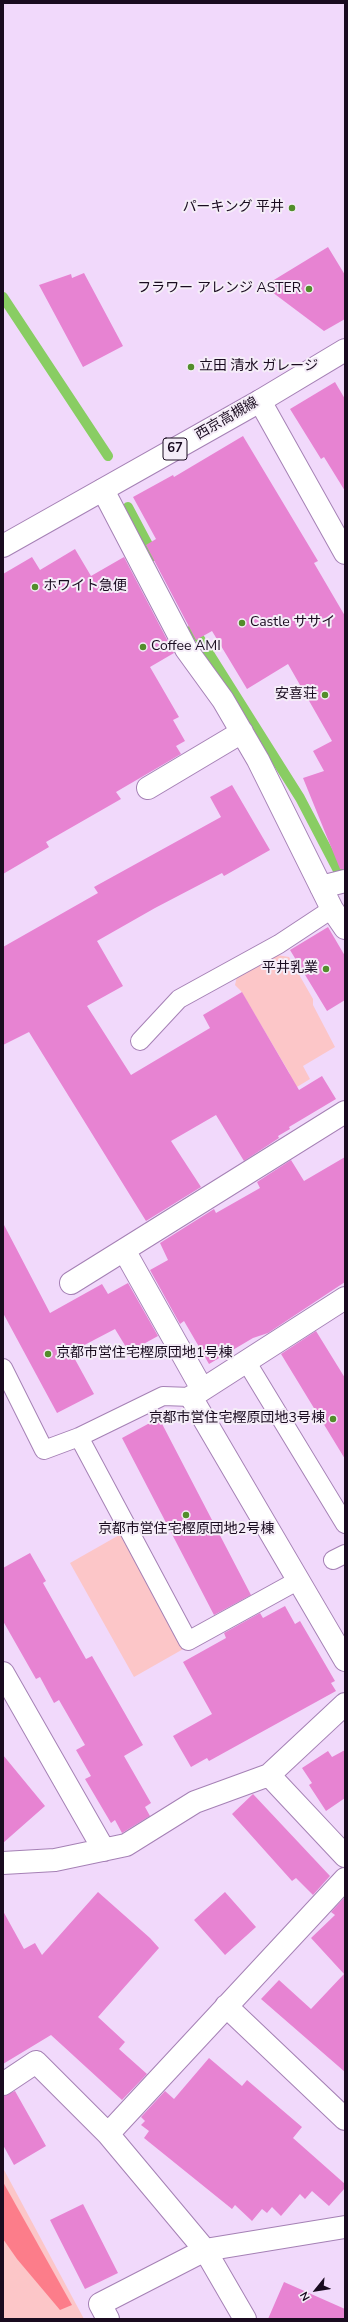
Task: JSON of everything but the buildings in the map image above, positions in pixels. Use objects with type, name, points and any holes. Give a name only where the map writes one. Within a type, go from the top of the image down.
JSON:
[{"type":"street","name":"西京高槻線","points":[[3,546],[260,401],[345,350]]},
{"type":"street","points":[[260,401],[345,552]]},
{"type":"street","points":[[102,490],[186,649],[223,700],[242,732],[332,909],[345,928]]},
{"type":"street","points":[[148,788],[242,732]]},
{"type":"street","points":[[321,887],[345,881]]},
{"type":"street","points":[[71,1282],[345,1112]]},
{"type":"street","points":[[124,1250],[196,1393],[297,1581],[345,1660]]},
{"type":"street","points":[[196,1393],[345,1298]]},
{"type":"street","points":[[3,1673],[104,1850]]},
{"type":"street","points":[[3,1863],[55,1860],[126,1845],[195,1802],[269,1775],[345,1704]]},
{"type":"street","points":[[269,1775],[345,1856]]},
{"type":"street","points":[[108,2134],[345,1879]]},
{"type":"street","points":[[226,2006],[345,2119]]},
{"type":"street","points":[[3,2084],[36,2062],[108,2134],[205,2250],[245,2319]]},
{"type":"street","points":[[108,2319],[100,2304],[205,2250],[345,2227]]},
{"type":"lane","points":[[140,1041],[179,999],[279,944],[332,909]]},
{"type":"lane","points":[[246,1361],[345,1524]]},
{"type":"lane","points":[[3,1368],[44,1450],[79,1437],[163,1396],[196,1393]]},
{"type":"lane","points":[[79,1437],[188,1641],[297,1581]]},
{"type":"shaded area","points":[[277,955],[289,957],[313,999],[313,1005],[335,1047],[303,1066],[310,1079],[261,1109],[290,1074],[241,991],[235,985],[237,976]]},
{"type":"shaded area","points":[[121,1534],[185,1648],[134,1677],[70,1563]]},
{"type":"shaded area","points":[[3,2168],[84,2319],[3,2319]]},
{"type":"shaded area","points":[[3,2182],[72,2305],[60,2310],[17,2259],[3,2239]]},
{"type":"waterway","points":[[3,297],[108,456]]},
{"type":"waterway","points":[[128,507],[154,556]]},
{"type":"waterway","points":[[193,628],[300,798],[344,882]]},
{"type":"place","name":"パーキング 平井","points":[[292,208]]},
{"type":"place","name":"フラワー アレンジ ASTER","points":[[309,289]]},
{"type":"place","name":"立田 清水 ガレージ","points":[[191,367]]},
{"type":"place","name":"ホワイト急便","points":[[35,587]]},
{"type":"place","name":"Castle ササイ","points":[[242,623]]},
{"type":"place","name":"Coffee AMI","points":[[143,647]]},
{"type":"place","name":"安喜荘","points":[[325,695]]},
{"type":"place","name":"平井乳業","points":[[326,969]]},
{"type":"place","name":"京都市営住宅樫原団地1号棟","points":[[48,1354]]},
{"type":"place","name":"京都市営住宅樫原団地3号棟","points":[[333,1419]]},
{"type":"place","name":"京都市営住宅樫原団地2号棟","points":[[186,1515]]}]
